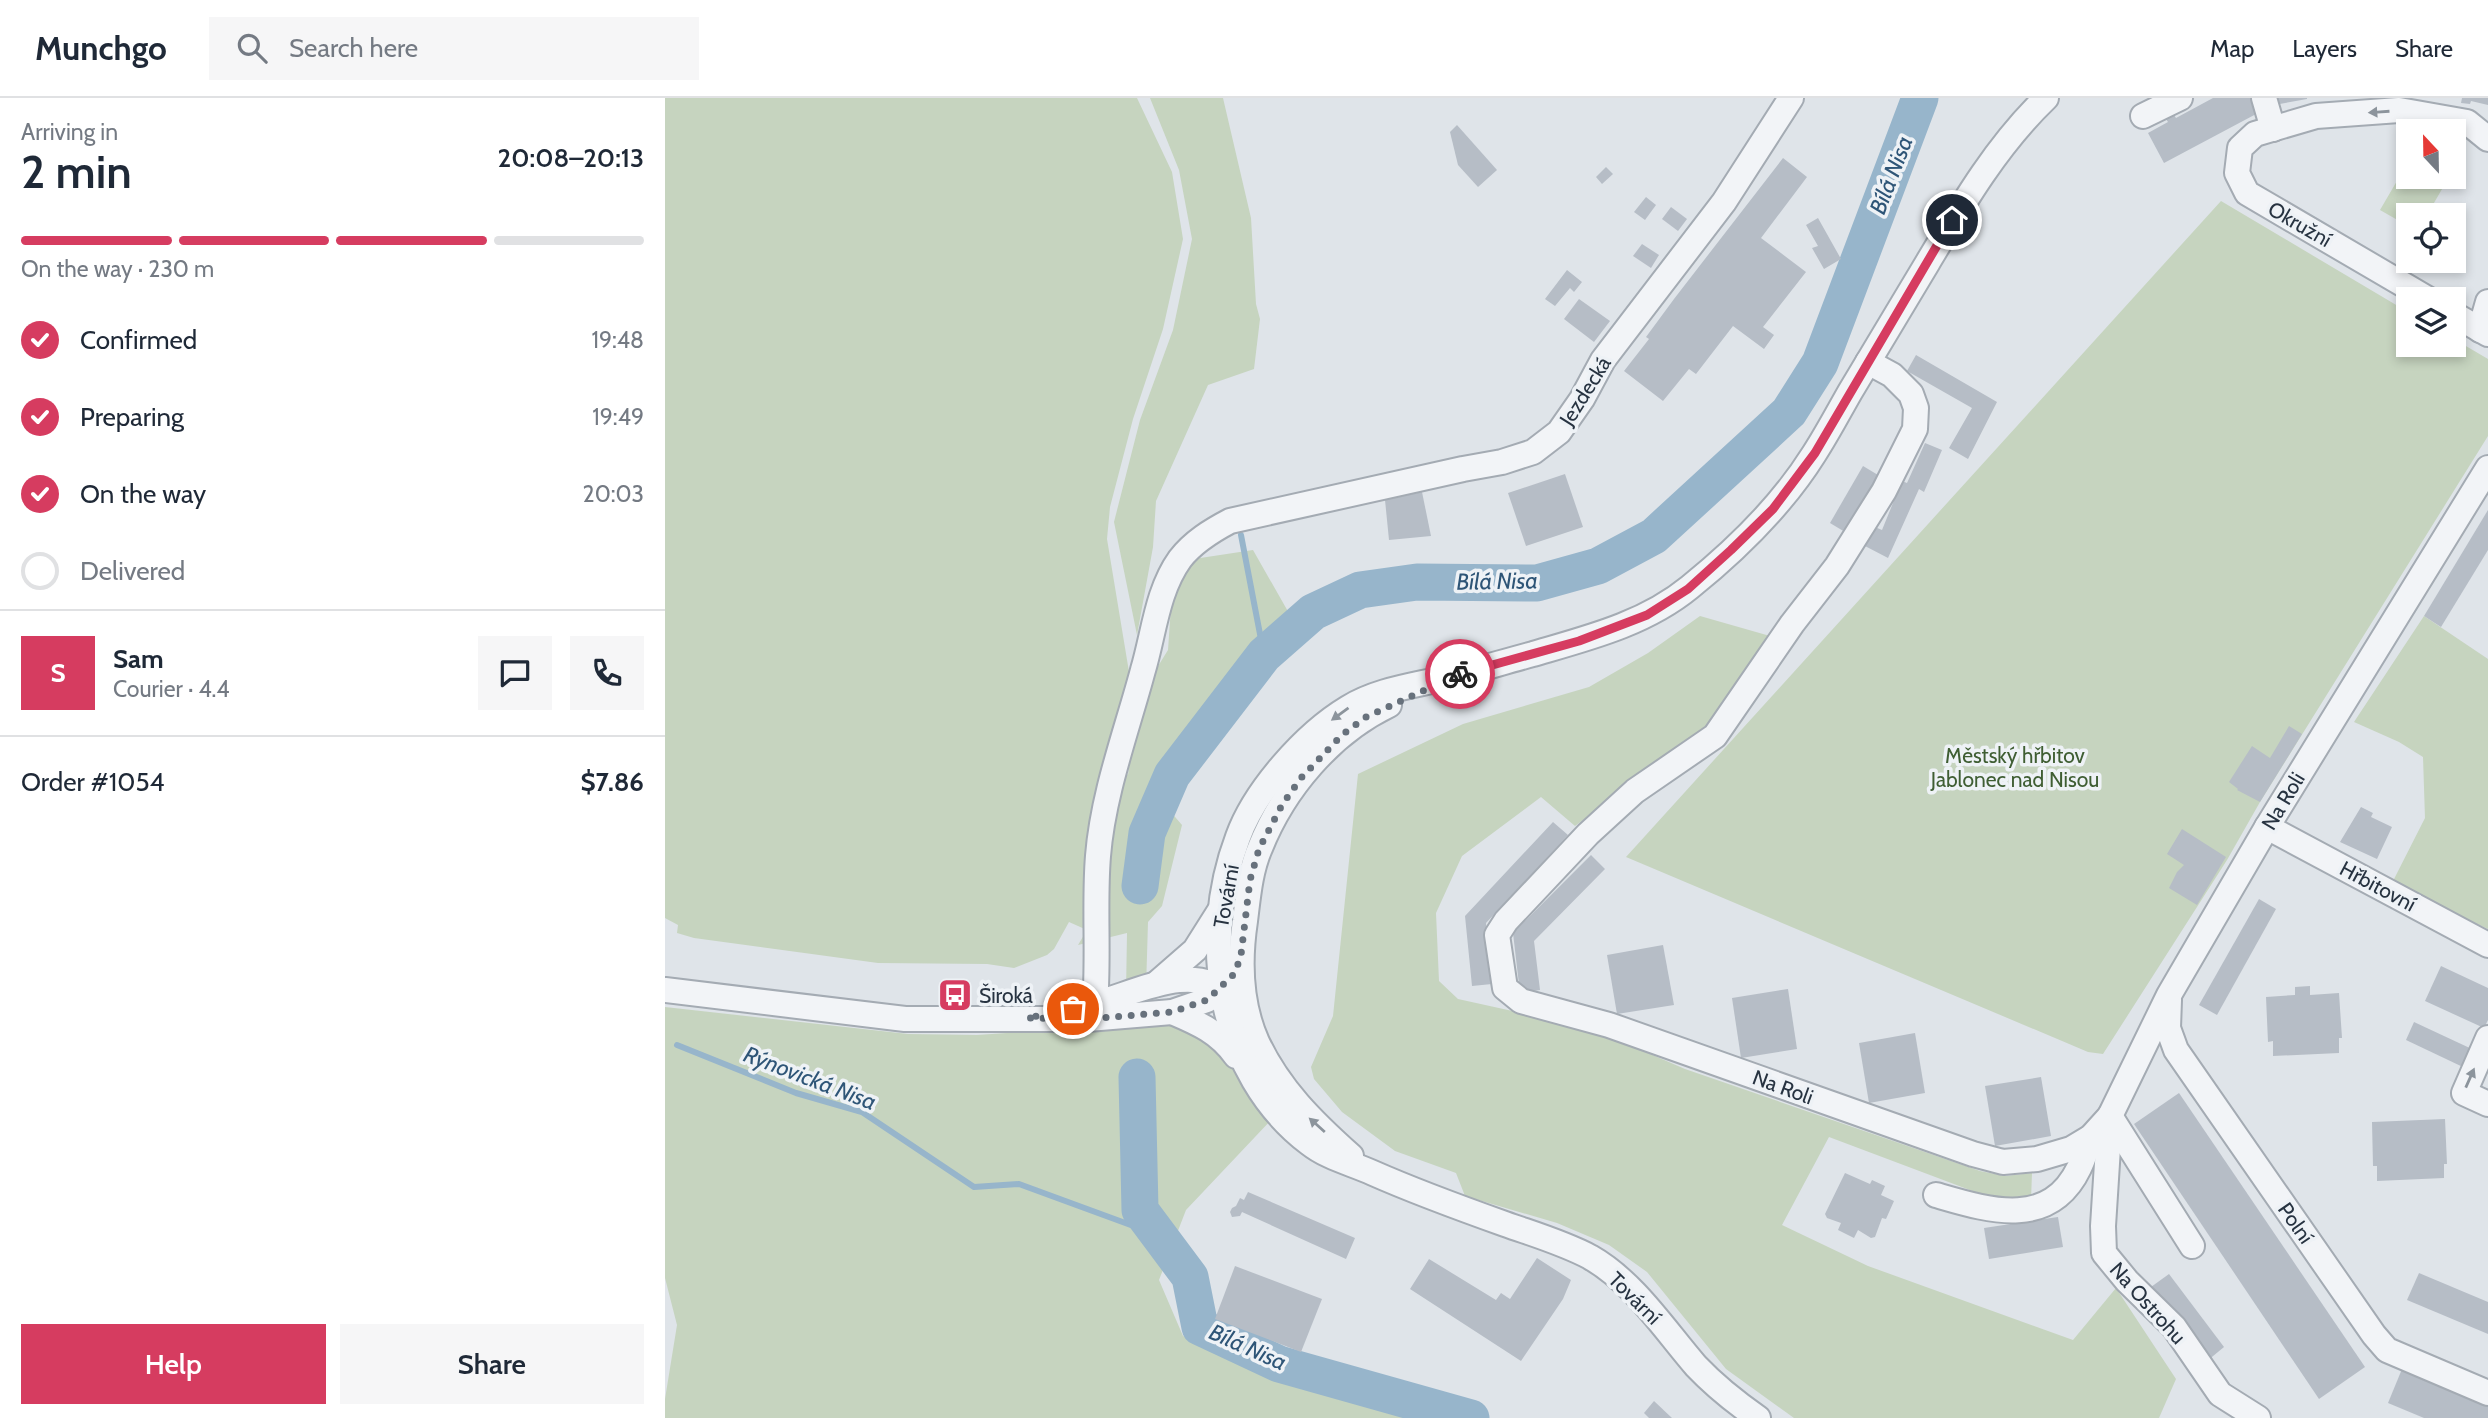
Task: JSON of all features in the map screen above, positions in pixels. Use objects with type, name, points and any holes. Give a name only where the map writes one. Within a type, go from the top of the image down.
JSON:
[{"type":"street","name":"Jezdecká","points":[[1095,1005],[1098,966],[1098,856],[1106,807],[1163,589],[1180,559],[1202,537],[1230,521],[1462,468],[1502,462],[1533,452],[1559,432],[1582,400],[1603,360],[1724,202],[1791,98]]},
{"type":"street","name":"Tovární","points":[[1758,1418],[1716,1386],[1633,1293],[1614,1274],[1590,1257],[1411,1190],[1336,1159],[1309,1144],[1282,1118],[1258,1086],[1237,1045],[1221,987],[1218,949],[1221,908],[1238,835],[1256,803],[1286,762],[1319,730],[1349,707],[1381,693],[1450,677],[1626,625],[1688,589],[1749,534],[1780,500],[1815,453],[1966,197],[2018,125],[2046,98]]},
{"type":"street","points":[[2143,116],[2180,98]]},
{"type":"street","points":[[2264,98],[2273,129]]},
{"type":"street","name":"Okružní","points":[[2408,287],[2247,193],[2237,173],[2240,148],[2255,134],[2316,116],[2399,110],[2467,122],[2488,139]]},
{"type":"street","points":[[2466,322],[2484,332],[2488,302]]},
{"type":"street","name":"Na Roli","points":[[1868,362],[1892,375],[1912,394],[1916,408],[1915,429],[1884,491],[1837,566],[1792,624],[1715,736],[1635,790],[1588,834],[1506,920],[1497,935],[1505,988],[1521,1001],[1609,1025],[1973,1154],[2003,1162],[2037,1159],[2071,1149],[2091,1137],[2110,1116],[2169,995],[2267,827],[2488,468]]},
{"type":"street","name":"Tovární","points":[[1368,1170],[1308,1117],[1272,1071],[1256,1040],[1245,1006],[1241,955],[1250,880],[1259,849],[1282,805],[1301,778],[1342,735],[1366,717],[1450,677]]},
{"type":"street","name":"Hřbitovní","points":[[2267,827],[2488,945]]},
{"type":"street","points":[[1156,984],[1195,950],[1221,908]]},
{"type":"street","points":[[665,990],[905,1019],[1088,1019],[1172,1012],[1207,1000],[1235,973],[1241,955]]},
{"type":"street","points":[[1027,1018],[1095,1005],[1156,984],[1199,979],[1221,987],[1245,1006]]},
{"type":"street","name":"Polní","points":[[2169,995],[2168,1028],[2176,1050],[2374,1335],[2387,1350],[2488,1393]]},
{"type":"street","points":[[1172,1012],[1205,1026],[1226,1041],[1258,1086]]},
{"type":"street","points":[[2488,1038],[2464,1093],[2488,1104]]},
{"type":"street","points":[[2110,1116],[2192,1245]]},
{"type":"street","name":"Na Ostrohu","points":[[2110,1116],[2103,1226],[2104,1253],[2126,1281],[2174,1327],[2220,1394],[2258,1418]]},
{"type":"street","points":[[1935,1195],[2008,1212],[2028,1210],[2047,1203],[2063,1191],[2078,1170],[2091,1137]]},
{"type":"green space","points":[[665,98],[1137,98],[1172,172],[1183,239],[1163,329],[1133,419],[1110,507],[1107,539],[1133,696],[1121,765],[1128,775],[1139,697],[1168,650],[1174,562],[1253,550],[1290,615],[1245,659],[1231,685],[1212,704],[1156,782],[1157,796],[1182,825],[1162,906],[1148,922],[1146,989],[1126,992],[1127,933],[1078,945],[1087,930],[1069,922],[1054,949],[1047,955],[1014,968],[987,964],[878,963],[694,938],[677,933],[678,925],[665,918]]},
{"type":"green space","points":[[1150,98],[1223,98],[1251,218],[1256,304],[1260,319],[1254,369],[1208,385],[1156,501],[1153,547],[1137,635],[1114,522],[1140,420],[1173,330],[1192,239],[1179,170]]},
{"type":"green space","points":[[2396,183],[2396,189],[2442,189],[2434,203],[2396,203],[2396,219],[2380,210]]},
{"type":"green space","name":"Městský hřbitov Jablonec nad Nisou","points":[[2221,201],[2396,305],[2396,357],[2466,357],[2466,346],[2488,359],[2488,436],[2260,802],[2227,860],[2103,1054],[2088,1052],[1626,857]]},
{"type":"green space","points":[[1700,616],[1770,636],[1706,728],[1575,826],[1541,797],[1462,856],[1436,913],[1439,981],[1458,999],[1590,1028],[1685,1069],[1980,1171],[2005,1176],[2032,1173],[2031,1200],[2007,1204],[1829,1137],[1782,1225],[1868,1266],[2073,1340],[2116,1288],[2176,1379],[2159,1418],[1794,1418],[1726,1369],[1647,1272],[1609,1245],[1557,1223],[1465,1196],[1456,1173],[1395,1151],[1342,1112],[1314,1079],[1311,1067],[1333,1016],[1358,774],[1463,724],[1589,687],[1648,653]]},
{"type":"green space","points":[[2424,616],[2488,659],[2488,929],[2392,883],[2425,818],[2423,757],[2399,742],[2354,722]]},
{"type":"green space","points":[[665,1007],[908,1034],[977,1035],[1162,1023],[1181,1027],[1198,1035],[1213,1046],[1239,1073],[1272,1119],[1186,1210],[1159,1280],[1183,1336],[1347,1400],[1424,1418],[665,1418],[665,1399],[677,1325],[665,1278]]},
{"type":"building","points":[[2213,98],[2251,98],[2258,113],[2164,163],[2148,133],[2168,122],[2166,119],[2174,115],[2176,118]]},
{"type":"building","points":[[2273,98],[2307,98],[2307,99],[2274,105]]},
{"type":"building","points":[[2462,98],[2488,98],[2488,105],[2471,101],[2470,104],[2461,103]]},
{"type":"building","points":[[1457,125],[1497,170],[1478,187],[1458,165],[1450,132]]},
{"type":"building","points":[[1783,158],[1807,177],[1761,238],[1806,272],[1763,327],[1774,335],[1764,349],[1733,326],[1696,374],[1689,369],[1663,401],[1624,371],[1649,339],[1646,337],[1674,299]]},
{"type":"building","points":[[1606,167],[1613,174],[1602,184],[1596,177]]},
{"type":"building","points":[[1646,197],[1656,205],[1645,220],[1634,212]]},
{"type":"building","points":[[1671,207],[1687,219],[1678,231],[1662,219]]},
{"type":"building","points":[[1818,218],[1841,259],[1824,269],[1812,248],[1818,246],[1806,225]]},
{"type":"building","points":[[1642,244],[1659,255],[1651,268],[1633,256]]},
{"type":"building","points":[[1567,270],[1582,282],[1574,292],[1570,288],[1555,306],[1545,299]]},
{"type":"building","points":[[1579,299],[1610,321],[1594,342],[1564,319]]},
{"type":"building","points":[[1916,355],[1997,402],[1968,459],[1949,448],[1972,408],[1907,371]]},
{"type":"building","points":[[1925,443],[1942,450],[1924,492],[1919,489],[1888,558],[1865,546],[1875,527],[1882,530],[1902,481],[1907,483]]},
{"type":"building","points":[[1863,466],[1878,475],[1845,532],[1830,523]]},
{"type":"building","points":[[1565,474],[1583,527],[1526,546],[1508,493]]},
{"type":"building","points":[[1422,492],[1431,536],[1389,540],[1385,500]]},
{"type":"building","points":[[2488,510],[2488,550],[2441,627],[2424,616]]},
{"type":"building","points":[[2289,726],[2302,734],[2260,802],[2237,790],[2229,782],[2252,746],[2270,758]]},
{"type":"building","points":[[2361,807],[2373,813],[2371,817],[2392,827],[2377,859],[2340,842]]},
{"type":"building","points":[[1553,822],[1568,835],[1486,923],[1492,984],[1472,986],[1465,916]]},
{"type":"building","points":[[2182,829],[2226,857],[2197,905],[2169,888],[2184,865],[2167,854]]},
{"type":"building","points":[[1591,855],[1605,869],[1534,941],[1540,990],[1520,993],[1513,933]]},
{"type":"building","points":[[2259,899],[2276,909],[2217,1015],[2199,1005]]},
{"type":"building","points":[[1663,945],[1674,1005],[1617,1014],[1607,955]]},
{"type":"building","points":[[2441,966],[2488,988],[2488,1020],[2484,1028],[2425,1001]]},
{"type":"building","points":[[2310,986],[2310,995],[2339,993],[2342,1038],[2339,1038],[2339,1053],[2273,1056],[2273,1041],[2268,1042],[2266,997],[2295,995],[2295,987]]},
{"type":"building","points":[[1788,989],[1797,1049],[1741,1058],[1732,998]]},
{"type":"building","points":[[2414,1022],[2474,1050],[2465,1068],[2406,1040]]},
{"type":"building","points":[[1915,1033],[1925,1093],[1869,1103],[1859,1043]]},
{"type":"building","points":[[2041,1077],[2051,1136],[1995,1146],[1985,1086]]},
{"type":"building","points":[[2179,1093],[2365,1367],[2319,1399],[2134,1124]]},
{"type":"building","points":[[2445,1119],[2447,1164],[2444,1164],[2444,1178],[2377,1181],[2377,1166],[2373,1166],[2372,1122]]},
{"type":"building","points":[[1845,1173],[1870,1184],[1872,1180],[1885,1186],[1881,1195],[1894,1201],[1886,1219],[1882,1218],[1875,1237],[1871,1238],[1858,1230],[1854,1238],[1838,1230],[1841,1223],[1827,1218],[1825,1214]]},
{"type":"building","points":[[1248,1192],[1355,1238],[1346,1259],[1242,1212],[1240,1216],[1232,1217],[1232,1208],[1240,1198],[1244,1200]]},
{"type":"building","points":[[2058,1217],[2063,1247],[1989,1259],[1984,1228]]},
{"type":"building","points":[[1537,1258],[1571,1280],[1563,1299],[1521,1361],[1410,1289],[1429,1259],[1496,1300],[1501,1293],[1510,1299]]},
{"type":"building","points":[[1235,1266],[1322,1299],[1301,1352],[1215,1319]]},
{"type":"building","points":[[2419,1273],[2488,1302],[2488,1334],[2407,1300]]},
{"type":"building","points":[[2169,1274],[2224,1347],[2207,1361],[2151,1287]]},
{"type":"building","points":[[2402,1369],[2488,1406],[2488,1418],[2424,1418],[2388,1403]]},
{"type":"building","points":[[1654,1401],[1672,1418],[1649,1418],[1644,1413]]},
{"type":"waterway","name":"Bílá Nisa","points":[[1140,886],[1147,833],[1172,775],[1264,655],[1313,612],[1360,590],[1417,582],[1537,583],[1598,566],[1654,536],[1789,412],[1820,363],[1920,98]]},
{"type":"waterway","points":[[1241,535],[1264,655]]},
{"type":"waterway","name":"Rýnovická Nisa","points":[[677,1045],[796,1093],[862,1112],[974,1187],[1019,1184],[1158,1235]]},
{"type":"waterway","name":"Bílá Nisa","points":[[1137,1077],[1140,1210],[1190,1277],[1200,1327],[1279,1364],[1471,1418]]},
{"type":"way so far","points":[[1073,1009],[1027,1018],[1088,1019],[1172,1012],[1207,1000],[1235,973],[1241,955],[1250,880],[1259,849],[1282,805],[1301,778],[1342,735],[1366,717],[1460,674]]},
{"type":"place","name":"Široká","points":[[955,995]]},
{"type":"route","points":[[1460,674],[1579,641],[1647,615],[1688,589],[1749,534],[1773,509],[1815,453],[1952,220]]}]
